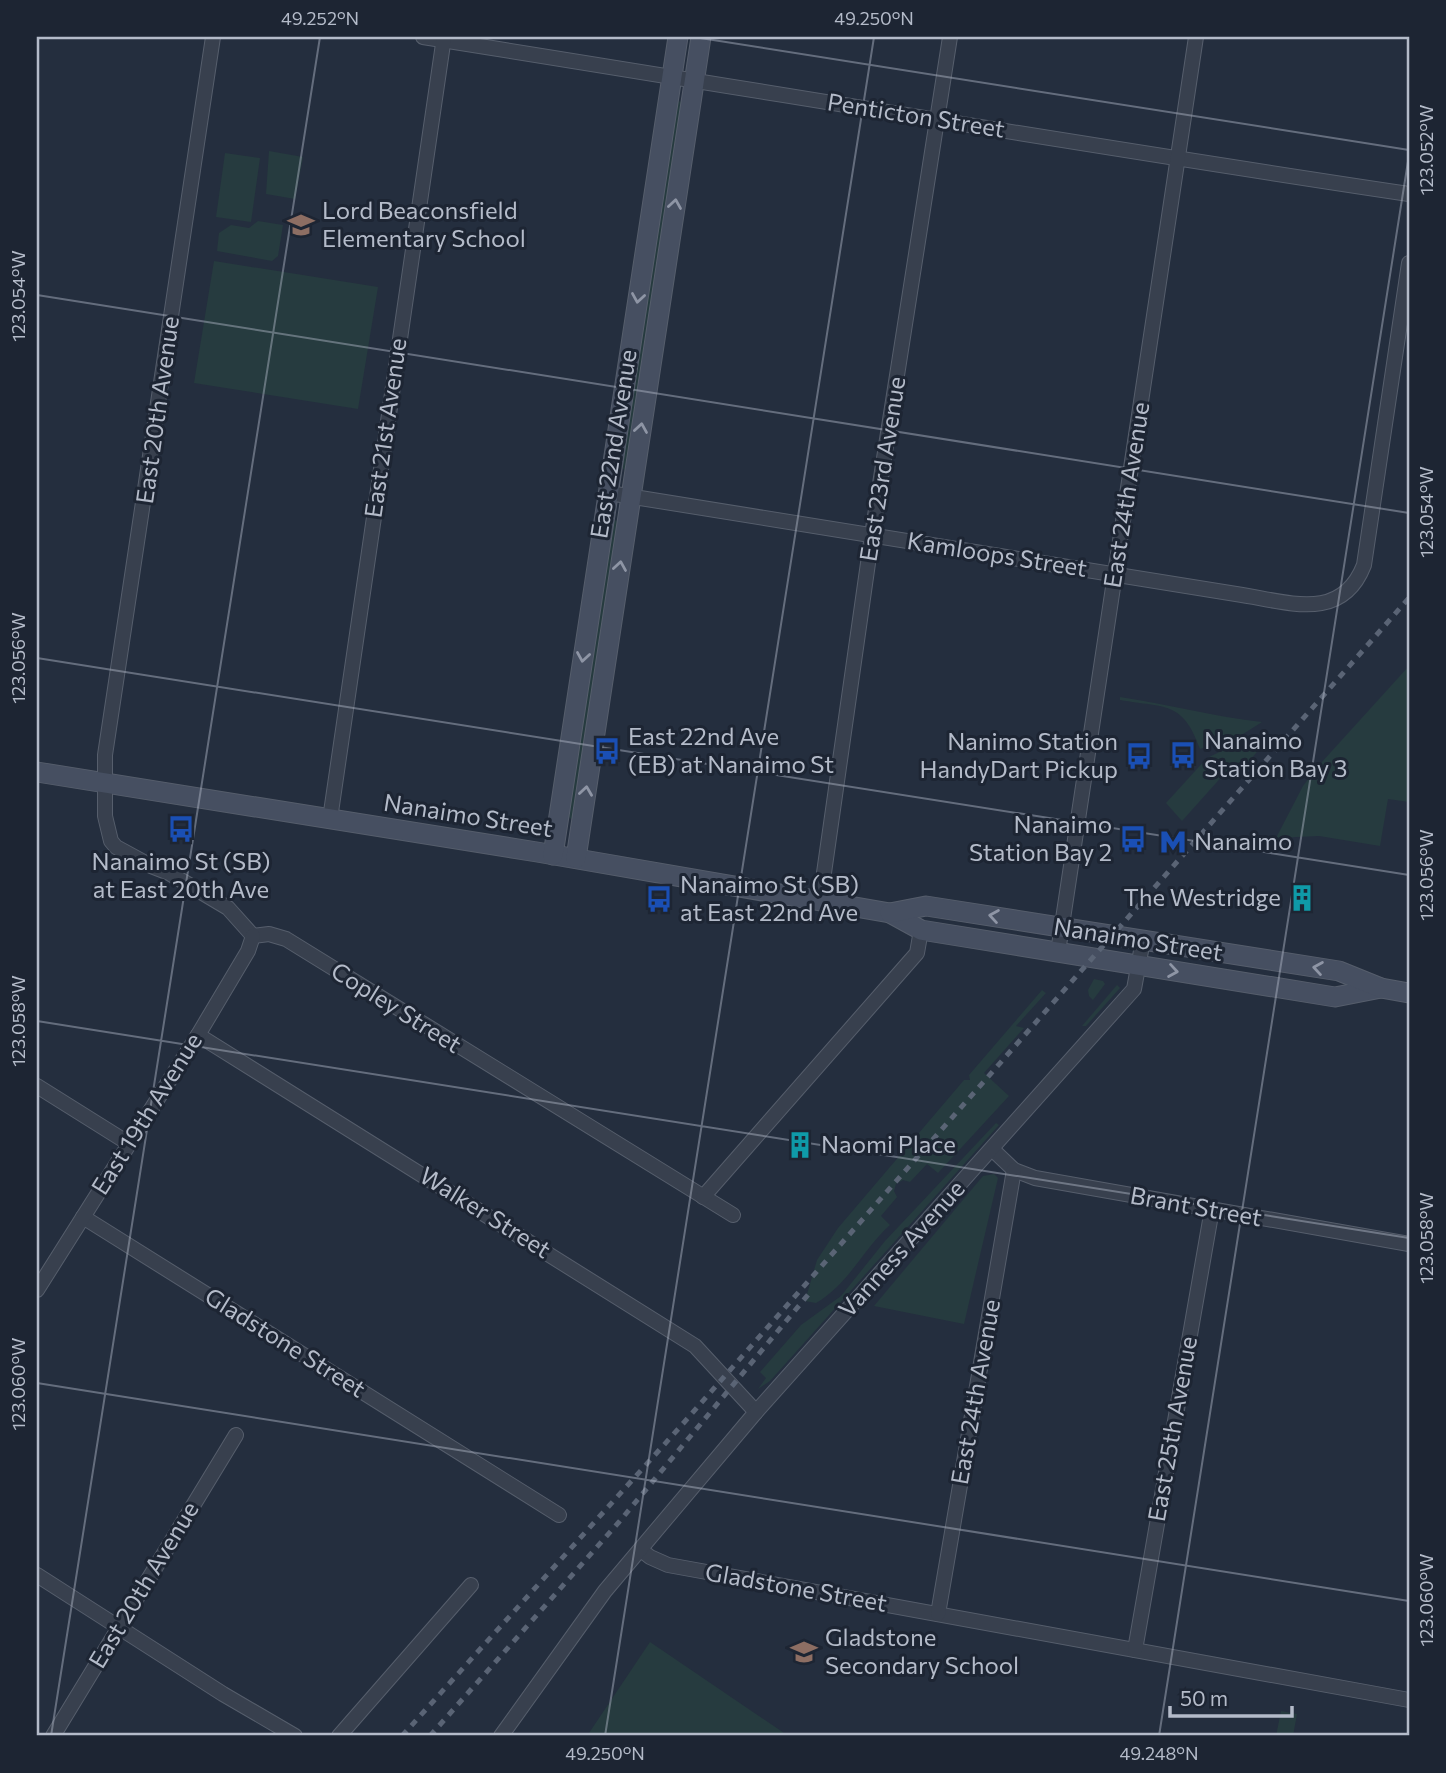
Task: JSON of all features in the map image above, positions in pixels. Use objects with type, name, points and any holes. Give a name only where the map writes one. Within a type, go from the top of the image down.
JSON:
[{"type":"main road","name":"East 22nd Avenue","points":[[553,855],[678,37]]},
{"type":"main road","name":"East 22nd Avenue","points":[[576,859],[701,37]]},
{"type":"main road","name":"Nanaimo Street","points":[[37,772],[553,855],[890,913],[921,930],[1138,966],[1335,997],[1381,988]]},
{"type":"main road","name":"Nanaimo Street","points":[[890,913],[926,906],[1339,971],[1381,988],[1409,993]]},
{"type":"street","name":"East 20th Avenue","points":[[106,783],[104,755],[213,37]]},
{"type":"street","name":"Penticton Street","points":[[423,37],[443,38],[1177,160],[1409,194]]},
{"type":"street","name":"East 23rd Avenue","points":[[820,901],[872,535],[950,37]]},
{"type":"street","name":"East 24th Avenue","points":[[1058,953],[1196,37]]},
{"type":"street","name":"East 21st Avenue","points":[[330,819],[443,38]]},
{"type":"street","name":"Kamloops Street","points":[[609,493],[1114,575],[1314,604],[1329,603],[1343,596],[1357,583],[1364,565],[1409,263]]},
{"type":"street","points":[[106,783],[105,817],[111,841],[228,908],[253,936]]},
{"type":"street","points":[[704,1197],[917,953],[921,930]]},
{"type":"street","name":"Copley Street","points":[[253,936],[269,934],[286,939],[733,1215]]},
{"type":"street","name":"East 19th Avenue","points":[[37,1290],[198,1035],[248,951],[253,936]]},
{"type":"street","name":"Vanness Avenue","points":[[500,1736],[605,1591],[756,1412],[1134,989],[1143,940]]},
{"type":"street","name":"Walker Street","points":[[198,1035],[695,1346],[756,1412]]},
{"type":"street","points":[[37,1086],[128,1143]]},
{"type":"street","name":"Brant Street","points":[[992,1149],[1014,1170],[1035,1178],[1409,1244]]},
{"type":"street","name":"East 24th Avenue","points":[[938,1614],[1014,1170]]},
{"type":"street","name":"East 25th Avenue","points":[[1135,1650],[1212,1209]]},
{"type":"street","name":"Gladstone Street","points":[[83,1217],[559,1515]]},
{"type":"street","name":"East 20th Avenue","points":[[53,1736],[236,1435]]},
{"type":"street","name":"Gladstone Street","points":[[641,1550],[668,1565],[1409,1700]]},
{"type":"street","points":[[37,1575],[295,1736]]},
{"type":"street","points":[[339,1736],[471,1585]]},
{"type":"green space","points":[[675,101],[684,102],[625,470],[620,467]]},
{"type":"green space","points":[[269,151],[303,157],[295,199],[266,194]]},
{"type":"green space","points":[[225,153],[260,158],[251,222],[216,217]]},
{"type":"green space","points":[[258,221],[283,225],[278,256],[272,261],[217,251],[219,233],[231,225],[249,228]]},
{"type":"green space","points":[[214,261],[378,287],[358,409],[194,383]]},
{"type":"green space","points":[[613,520],[619,521],[572,820],[568,816]]},
{"type":"green space","points":[[1409,666],[1409,802],[1388,799],[1380,846],[1319,836],[1276,838],[1303,786]]},
{"type":"green space","points":[[1120,697],[1262,722],[1243,734],[1200,749],[1194,733],[1179,715],[1161,706],[1120,700]]},
{"type":"green space","points":[[1266,733],[1272,735],[1233,779],[1225,773],[1182,821],[1166,803],[1207,758]]},
{"type":"green space","points":[[1094,979],[1105,984],[1093,1000],[1088,990]]},
{"type":"green space","points":[[1117,985],[1120,988],[1086,1026],[1082,1026]]},
{"type":"green space","points":[[1042,990],[1046,993],[1016,1026],[1024,1028],[984,1073],[1009,1096],[938,1173],[927,1164],[910,1182],[903,1180],[896,1184],[894,1191],[897,1197],[881,1216],[890,1225],[828,1295],[816,1303],[805,1301],[817,1260],[838,1228],[964,1080],[970,1080],[969,1075]]},
{"type":"green space","points":[[996,1123],[999,1125],[770,1381],[758,1389],[766,1378],[760,1372],[801,1325],[841,1296],[885,1241]]},
{"type":"green space","points":[[994,1174],[998,1178],[964,1324],[874,1306],[983,1176]]},
{"type":"green space","points":[[650,1642],[787,1735],[587,1736]]},
{"type":"green space","points":[[1281,1711],[1297,1714],[1293,1736],[1276,1736]]},
{"type":"railway","points":[[402,1736],[680,1427],[1409,598]]},
{"type":"railway","points":[[430,1736],[619,1522],[812,1290]]},
{"type":"place","name":"Lord Beaconsfield Elementary School","points":[[301,225]]},
{"type":"place","name":"East 22nd Ave (EB) at Nanaimo St","points":[[607,751]]},
{"type":"place","name":"Nanaimo Station Bay 3","points":[[1183,755]]},
{"type":"place","name":"Nanimo Station HandyDart Pickup","points":[[1139,756]]},
{"type":"place","name":"Nanaimo St (SB) at East 20th Ave","points":[[181,829]]},
{"type":"place","name":"Nanaimo Station Bay 2","points":[[1133,839]]},
{"type":"place","name":"Nanaimo","points":[[1173,842]]},
{"type":"place","name":"The Westridge","points":[[1302,898]]},
{"type":"place","name":"Nanaimo St (SB) at East 22nd Ave","points":[[659,899]]},
{"type":"place","name":"Naomi Place","points":[[800,1145]]},
{"type":"place","name":"Gladstone Secondary School","points":[[804,1652]]}]
